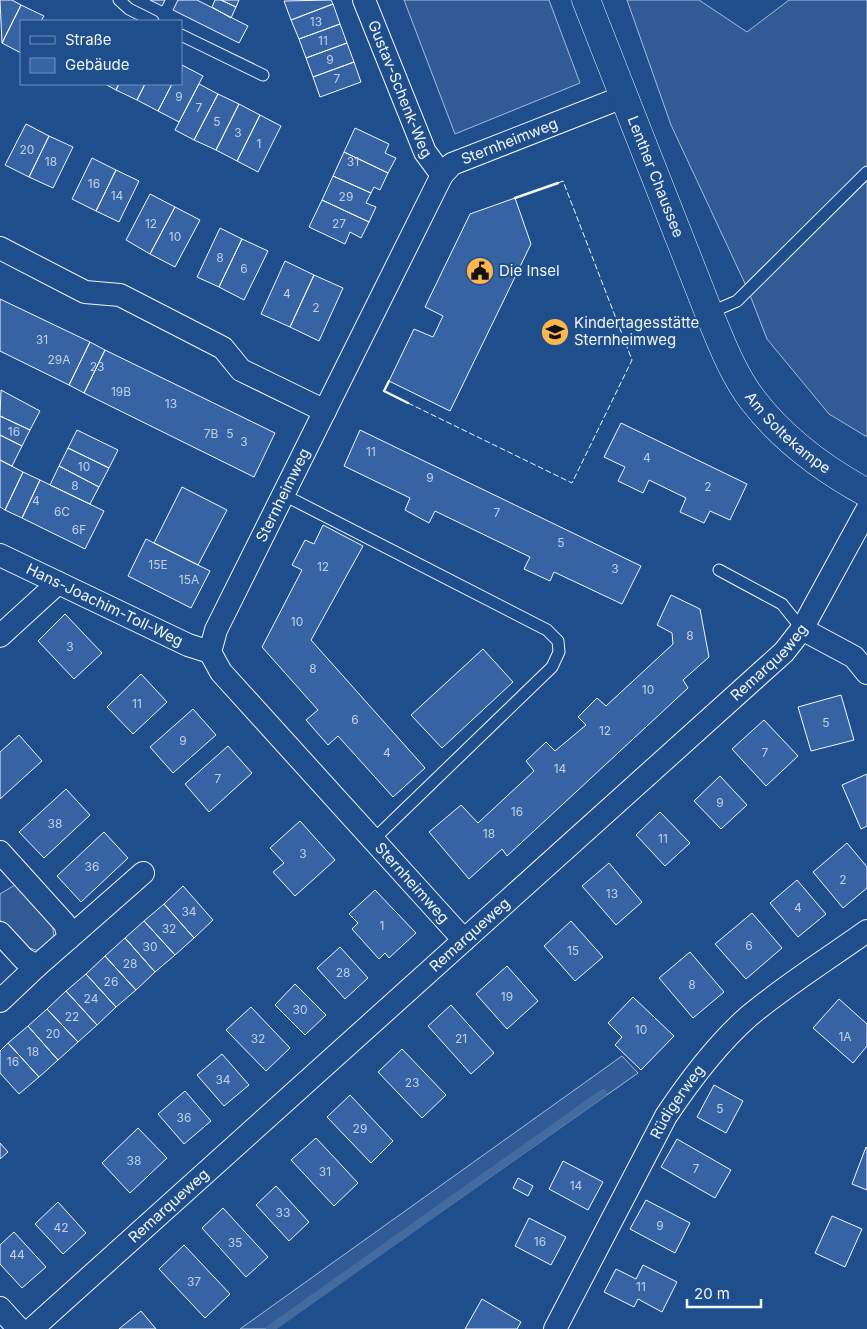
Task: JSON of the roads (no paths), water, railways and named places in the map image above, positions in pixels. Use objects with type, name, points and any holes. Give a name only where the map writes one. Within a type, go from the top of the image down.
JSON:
[{"type":"street","name":"Gustav-Schenk-Weg","points":[[364,0],[425,152],[442,175]]},
{"type":"street","name":"Lenther Chaussee","points":[[586,0],[726,354]]},
{"type":"street","name":"Sternheimweg","points":[[464,940],[221,672],[210,652],[216,630],[442,175],[452,164],[623,97]]},
{"type":"street","points":[[0,248],[84,292],[120,295],[223,348],[241,370],[325,411]]},
{"type":"street","name":"Am Soltekampe","points":[[726,354],[752,399],[788,439],[813,461],[867,493]]},
{"type":"street","name":"Remarqueweg","points":[[32,1329],[784,652],[802,629],[867,510]]},
{"type":"street","name":"Hans-Joachim-Toll-Weg","points":[[0,555],[188,645],[210,652]]},
{"type":"street","points":[[0,636],[58,583]]},
{"type":"street","points":[[802,629],[854,657],[867,673]]},
{"type":"street","points":[[4,864],[65,924],[69,938]]},
{"type":"street","points":[[0,1000],[142,873]]},
{"type":"street","name":"Rüdigerweg","points":[[555,1329],[666,1116],[688,1083],[716,1049],[749,1016],[867,931]]},
{"type":"street","points":[[0,932],[24,959],[38,966]]},
{"type":"street","points":[[0,1308],[19,1329]]},
{"type":"lane","points":[[119,0],[128,9],[151,20]]},
{"type":"lane","points":[[182,35],[263,75]]},
{"type":"lane","points":[[709,313],[737,301],[867,172]]},
{"type":"lane","points":[[284,495],[547,630],[558,641],[559,652],[552,667],[373,840]]},
{"type":"lane","points":[[719,570],[782,604],[802,629]]},
{"type":"waterway","points":[[270,1329],[603,1093]]},
{"type":"place","name":"Die Insel","points":[[480,271]]},
{"type":"place","name":"Kindertagesstätte Sternheimweg","points":[[555,332]]}]
